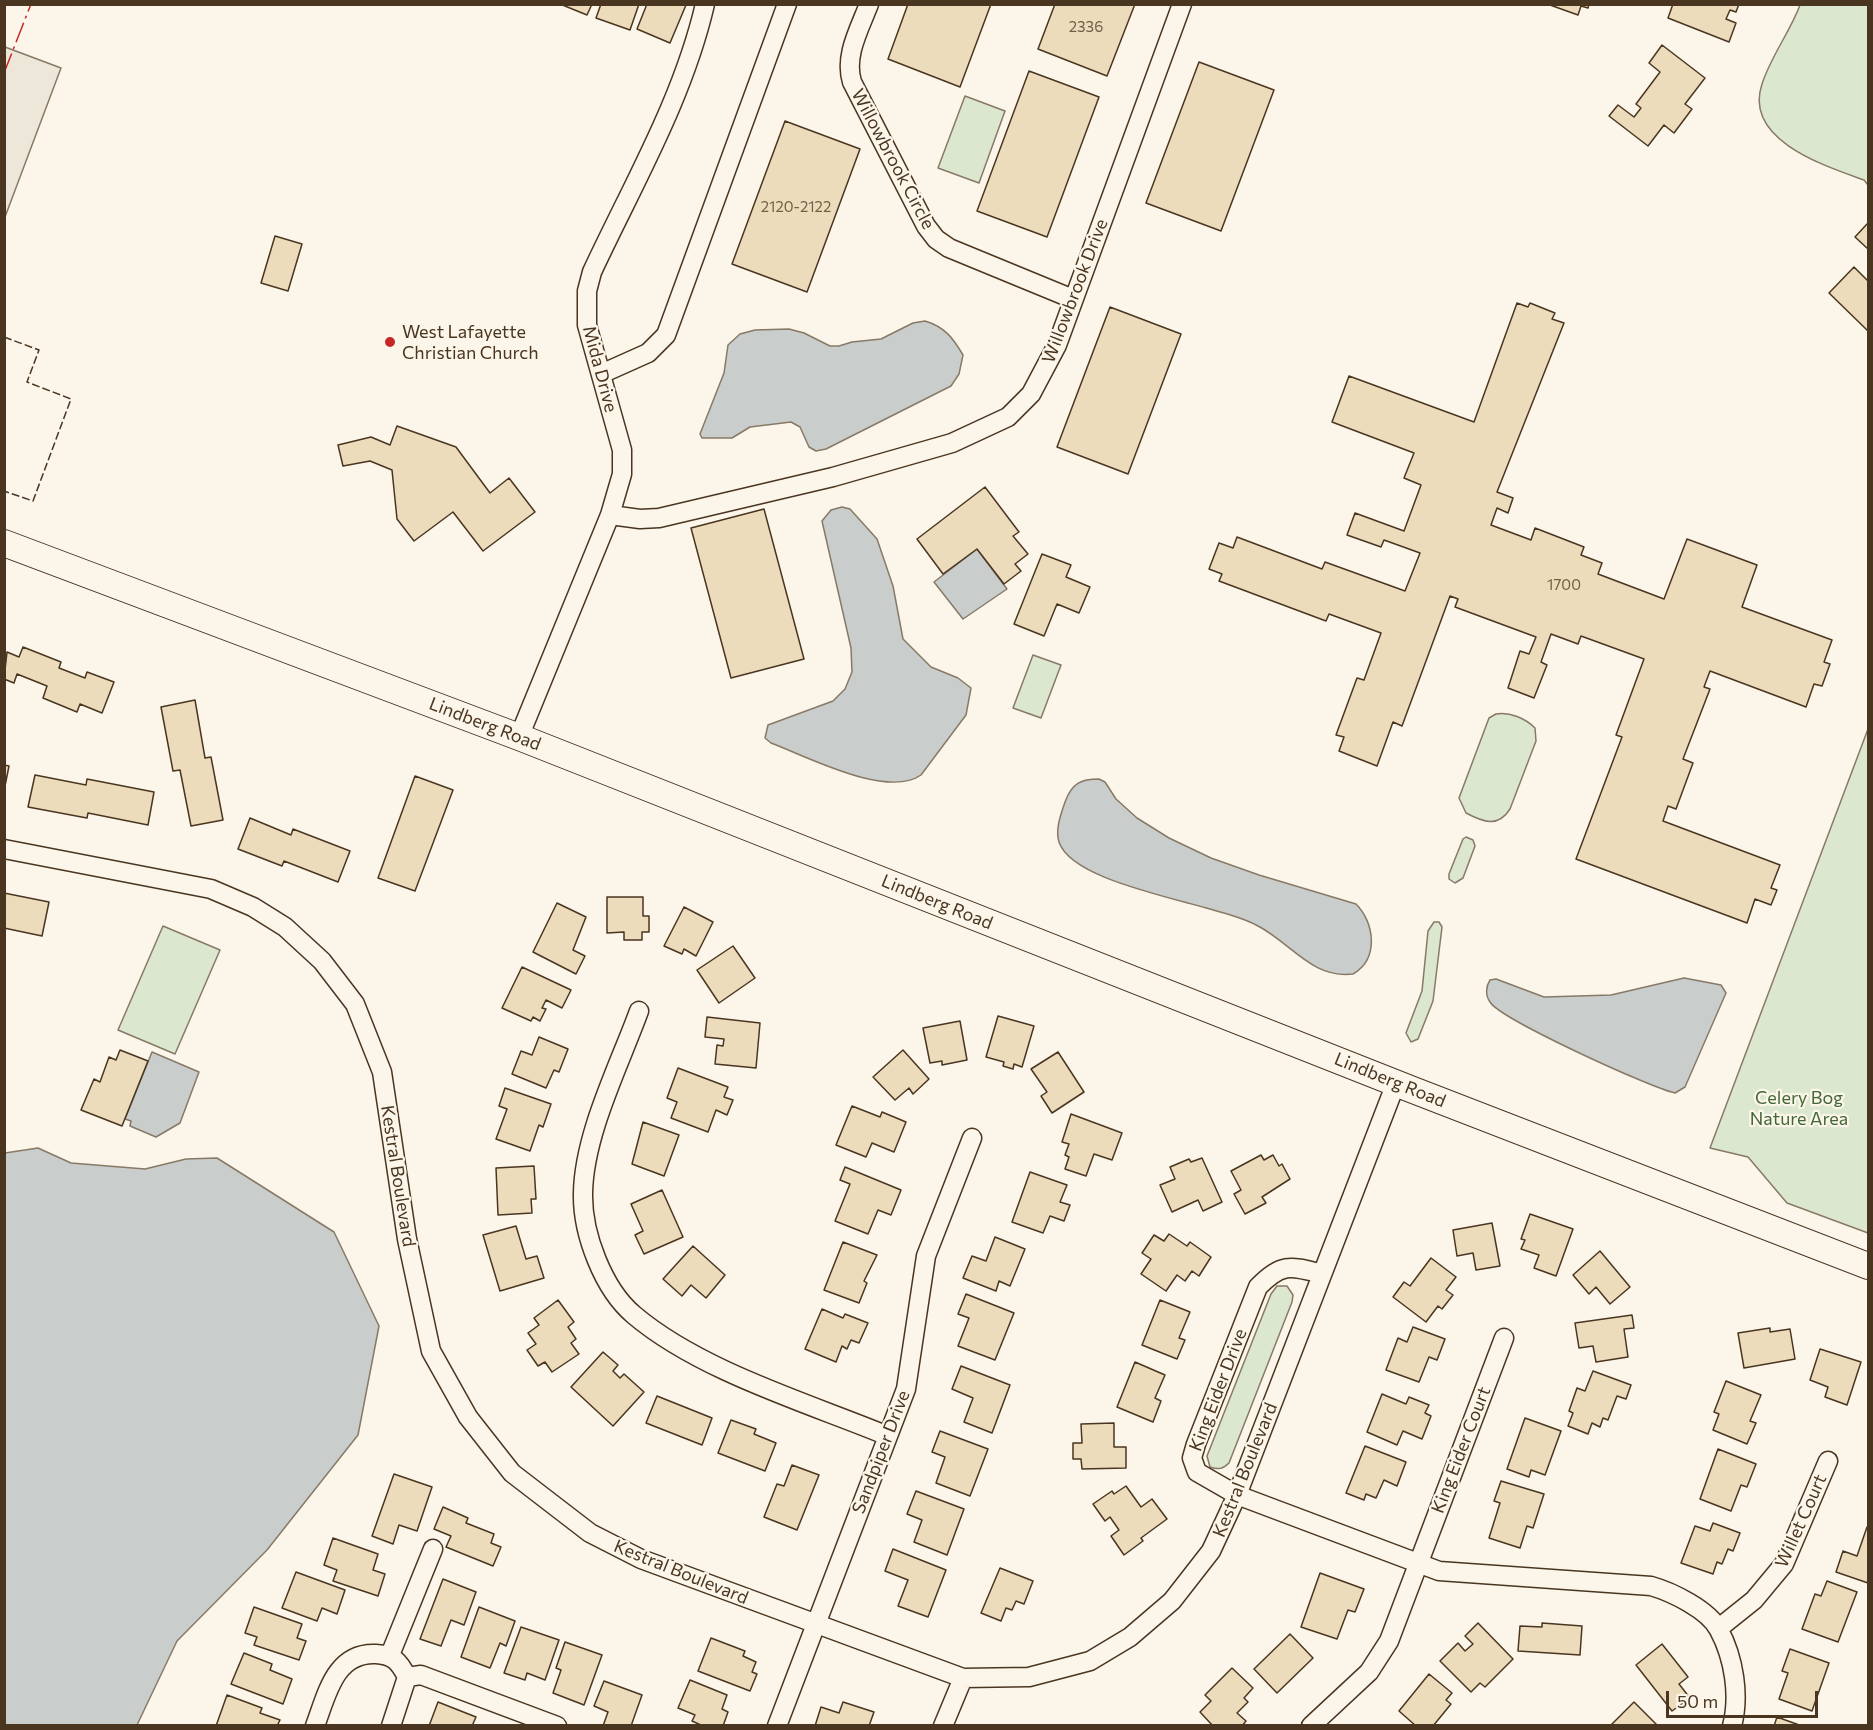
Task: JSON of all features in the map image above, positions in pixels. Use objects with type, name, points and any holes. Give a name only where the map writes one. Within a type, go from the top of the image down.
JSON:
[{"type":"main road","name":"Lindberg Road","points":[[4,543],[519,737],[1396,1083],[1869,1266]]},
{"type":"street","name":"Mida Drive","points":[[519,737],[610,515],[622,474],[622,450],[587,325],[587,291],[592,272],[681,84],[697,39],[705,4]]},
{"type":"street","points":[[601,374],[648,353],[666,335],[788,4]]},
{"type":"street","name":"Willowbrook Circle","points":[[869,4],[850,55],[848,68],[852,82],[926,226],[949,248],[1073,299]]},
{"type":"street","name":"Willowbrook Drive","points":[[610,515],[640,519],[659,518],[833,477],[952,443],[1008,417],[1031,394],[1057,345],[1182,4]]},
{"type":"street","name":"Kestral Boulevard","points":[[4,849],[212,889],[253,907],[285,927],[322,961],[355,1004],[382,1072],[407,1239],[431,1351],[468,1417],[512,1473],[590,1533],[695,1581],[963,1678],[1029,1677],[1090,1661],[1130,1637],[1172,1601],[1211,1551],[1237,1495],[1396,1083]]},
{"type":"street","points":[[639,1011],[592,1136],[582,1193],[586,1226],[604,1276],[633,1314],[703,1361],[888,1436]]},
{"type":"street","name":"Sandpiper Drive","points":[[777,1725],[906,1389],[926,1256],[972,1138]]},
{"type":"street","name":"King Eider Drive","points":[[1322,1275],[1291,1266],[1272,1272],[1258,1287],[1196,1444],[1192,1458],[1197,1472],[1237,1495],[1439,1571],[1651,1586],[1676,1593],[1719,1628]]},
{"type":"street","name":"King Eider Court","points":[[1417,1563],[1504,1338]]},
{"type":"street","name":"Willet Court","points":[[1719,1628],[1754,1600],[1784,1564],[1828,1461]]},
{"type":"street","points":[[390,1655],[433,1549]]},
{"type":"street","points":[[1311,1725],[1374,1664],[1389,1641],[1417,1563]]},
{"type":"street","points":[[1719,1628],[1736,1690],[1732,1725]]},
{"type":"street","points":[[315,1725],[334,1678],[347,1660],[357,1655],[390,1655],[401,1665],[408,1677],[391,1725]]},
{"type":"street","points":[[408,1677],[421,1675],[557,1725]]},
{"type":"street","points":[[943,1725],[963,1678]]},
{"type":"green space","points":[[1800,5],[1868,5],[1868,185],[1864,180],[1829,167],[1791,148],[1764,121],[1759,104],[1762,84]]},
{"type":"green space","points":[[965,96],[1005,111],[979,183],[938,168]]},
{"type":"green space","points":[[1033,655],[1061,665],[1041,718],[1013,708]]},
{"type":"green space","points":[[1496,714],[1517,716],[1527,721],[1535,728],[1536,741],[1510,809],[1500,819],[1490,822],[1466,813],[1459,798],[1489,718]]},
{"type":"green space","name":"Celery Bog Nature Area","points":[[1868,729],[1868,1233],[1787,1203],[1748,1157],[1710,1148]]},
{"type":"green space","points":[[1466,837],[1473,840],[1475,846],[1463,878],[1455,883],[1449,879],[1449,874],[1463,839]]},
{"type":"green space","points":[[1434,922],[1439,922],[1442,927],[1433,1001],[1418,1039],[1411,1042],[1406,1033],[1422,991],[1428,931]]},
{"type":"green space","points":[[163,926],[220,950],[175,1054],[118,1030]]},
{"type":"green space","points":[[1277,1286],[1287,1286],[1293,1295],[1292,1302],[1229,1463],[1225,1467],[1210,1467],[1207,1456],[1271,1294]]},
{"type":"shaded area","points":[[4,47],[61,68],[5,217]]},
{"type":"shaded area","points":[[925,321],[938,326],[948,334],[963,355],[959,374],[951,386],[826,449],[816,451],[809,447],[800,427],[791,422],[750,427],[732,438],[702,438],[700,434],[724,373],[728,345],[740,334],[755,330],[789,329],[804,333],[830,346],[839,346],[852,342],[881,339],[913,323]]},
{"type":"shaded area","points":[[842,507],[850,509],[877,539],[893,586],[903,639],[931,667],[958,678],[971,688],[966,715],[921,775],[906,781],[888,782],[846,773],[771,743],[765,738],[768,725],[833,701],[845,689],[852,672],[851,648],[822,521],[831,510]]},
{"type":"shaded area","points":[[977,549],[1007,589],[963,619],[934,582]]},
{"type":"shaded area","points":[[1099,779],[1105,782],[1116,799],[1137,818],[1169,838],[1211,858],[1259,875],[1356,904],[1367,921],[1370,931],[1370,950],[1367,959],[1353,974],[1326,971],[1302,958],[1258,926],[1118,882],[1091,871],[1070,858],[1058,837],[1059,822],[1065,802],[1071,790],[1078,783]]},
{"type":"shaded area","points":[[1684,978],[1721,985],[1726,993],[1685,1087],[1675,1093],[1609,1066],[1520,1023],[1500,1011],[1490,1002],[1487,994],[1490,980],[1496,979],[1544,997],[1611,995]]},
{"type":"shaded area","points":[[152,1052],[199,1072],[180,1123],[156,1137],[130,1126],[131,1121],[125,1119]]},
{"type":"shaded area","points":[[38,1148],[71,1163],[145,1169],[186,1159],[217,1158],[334,1232],[379,1326],[358,1435],[267,1550],[177,1641],[137,1725],[5,1725],[5,1153]]},
{"type":"building","points":[[560,4],[592,4],[587,15]]},
{"type":"building","points":[[601,4],[639,4],[630,30],[596,18]]},
{"type":"building","points":[[647,4],[686,5],[670,43],[637,29]]},
{"type":"building","points":[[908,4],[991,4],[960,87],[888,59]]},
{"type":"building","points":[[1055,4],[1135,4],[1107,76],[1038,49]]},
{"type":"building","points":[[1589,4],[1588,8],[1581,6],[1578,15],[1550,5]]},
{"type":"building","points":[[1673,4],[1739,4],[1736,12],[1730,10],[1726,19],[1736,23],[1729,42],[1668,18]]},
{"type":"building","points":[[1662,45],[1705,78],[1685,104],[1692,109],[1674,133],[1664,125],[1648,146],[1609,116],[1618,105],[1634,117],[1641,108],[1636,104],[1660,72],[1649,63]]},
{"type":"building","points":[[1199,62],[1274,90],[1221,231],[1146,203]]},
{"type":"building","points":[[1029,71],[1099,97],[1047,237],[977,211]]},
{"type":"building","points":[[785,121],[860,149],[807,292],[732,264]]},
{"type":"building","points":[[1868,225],[1868,249],[1855,237]]},
{"type":"building","points":[[275,236],[302,244],[288,291],[261,283]]},
{"type":"building","points":[[1854,267],[1868,281],[1868,331],[1829,293]]},
{"type":"building","points":[[1517,303],[1528,307],[1530,303],[1555,313],[1552,319],[1564,323],[1497,492],[1513,498],[1508,513],[1497,508],[1491,525],[1531,540],[1535,528],[1584,547],[1581,555],[1602,563],[1598,574],[1664,599],[1687,539],[1757,565],[1742,607],[1832,640],[1824,662],[1830,664],[1822,686],[1814,684],[1806,707],[1710,671],[1704,687],[1710,689],[1683,759],[1693,763],[1676,809],[1668,806],[1663,821],[1780,865],[1771,888],[1777,890],[1771,905],[1755,899],[1747,923],[1576,859],[1622,737],[1616,735],[1644,659],[1581,636],[1578,644],[1551,634],[1541,662],[1547,665],[1534,698],[1508,688],[1520,651],[1529,654],[1536,637],[1455,607],[1458,599],[1450,596],[1402,726],[1393,722],[1377,766],[1339,751],[1344,737],[1336,735],[1357,678],[1364,680],[1381,633],[1329,614],[1326,621],[1219,581],[1222,574],[1209,569],[1219,543],[1233,548],[1237,537],[1322,569],[1325,562],[1405,591],[1420,553],[1384,540],[1381,547],[1347,535],[1355,513],[1404,531],[1421,485],[1404,478],[1414,453],[1332,422],[1349,376],[1474,422]]},
{"type":"building","points":[[1110,307],[1181,334],[1128,474],[1057,447]]},
{"type":"building","points":[[397,426],[456,447],[490,493],[509,478],[535,512],[483,551],[453,512],[414,541],[397,519],[392,470],[370,461],[343,466],[338,445],[371,437],[390,445]]},
{"type":"building","points":[[985,487],[1019,532],[1013,536],[1028,554],[1015,564],[1021,571],[1004,584],[977,549],[943,574],[917,539]]},
{"type":"building","points":[[764,509],[804,659],[731,678],[691,528]]},
{"type":"building","points":[[1042,554],[1071,565],[1066,577],[1090,587],[1079,613],[1057,604],[1044,636],[1014,624]]},
{"type":"building","points":[[23,647],[61,662],[59,668],[85,678],[87,672],[114,682],[102,713],[80,704],[77,712],[43,698],[47,686],[17,674],[14,683],[4,679],[7,652],[19,657]]},
{"type":"building","points":[[195,700],[205,758],[211,757],[223,820],[191,826],[180,770],[173,771],[161,707]]},
{"type":"building","points":[[4,765],[9,766],[4,791]]},
{"type":"building","points":[[35,775],[86,785],[87,779],[154,792],[148,825],[88,813],[87,818],[28,807]]},
{"type":"building","points":[[415,776],[453,790],[415,891],[378,878]]},
{"type":"building","points":[[250,818],[291,835],[293,829],[350,851],[338,882],[284,861],[282,866],[238,849]]},
{"type":"building","points":[[4,893],[49,902],[42,936],[4,928]]},
{"type":"building","points":[[607,897],[643,897],[643,916],[649,916],[649,932],[642,932],[642,940],[624,940],[624,932],[607,933]]},
{"type":"building","points":[[557,903],[586,917],[573,950],[585,956],[576,974],[533,952]]},
{"type":"building","points":[[684,907],[713,922],[696,956],[684,949],[682,954],[664,946]]},
{"type":"building","points":[[733,946],[755,978],[719,1003],[697,970]]},
{"type":"building","points":[[522,967],[571,990],[562,1008],[546,1000],[542,1008],[546,1009],[540,1021],[533,1017],[531,1021],[502,1008]]},
{"type":"building","points":[[998,1016],[1034,1026],[1022,1067],[1014,1064],[1013,1069],[1003,1066],[1004,1062],[986,1057]]},
{"type":"building","points":[[707,1017],[760,1023],[756,1068],[715,1064],[717,1045],[723,1046],[724,1039],[705,1037]]},
{"type":"building","points":[[960,1021],[967,1060],[942,1065],[942,1061],[930,1063],[923,1028]]},
{"type":"building","points":[[539,1037],[568,1049],[559,1072],[554,1070],[546,1088],[512,1074],[521,1051],[532,1055]]},
{"type":"building","points":[[120,1050],[148,1061],[122,1126],[81,1110],[94,1079],[100,1082],[109,1057],[116,1060]]},
{"type":"building","points":[[903,1050],[929,1079],[913,1094],[909,1088],[895,1100],[873,1077]]},
{"type":"building","points":[[1058,1052],[1084,1092],[1052,1113],[1041,1096],[1047,1092],[1031,1069]]},
{"type":"building","points":[[678,1068],[728,1087],[724,1097],[733,1100],[727,1115],[716,1110],[708,1132],[671,1118],[677,1102],[667,1098]]},
{"type":"building","points":[[505,1088],[551,1104],[543,1127],[539,1125],[530,1151],[496,1139],[507,1109],[499,1106]]},
{"type":"building","points":[[852,1106],[880,1117],[882,1112],[906,1122],[894,1152],[872,1143],[866,1157],[836,1145]]},
{"type":"building","points":[[1071,1114],[1122,1133],[1112,1160],[1094,1154],[1086,1176],[1065,1169],[1069,1157],[1065,1155],[1069,1144],[1062,1142]]},
{"type":"building","points":[[643,1122],[679,1135],[664,1176],[632,1164]]},
{"type":"building","points":[[1261,1155],[1264,1160],[1273,1155],[1279,1166],[1282,1164],[1290,1179],[1262,1197],[1266,1203],[1245,1214],[1234,1194],[1241,1190],[1231,1171]]},
{"type":"building","points":[[1202,1158],[1222,1202],[1203,1211],[1198,1200],[1172,1212],[1160,1185],[1175,1179],[1170,1167],[1189,1159],[1191,1162]]},
{"type":"building","points":[[534,1166],[536,1199],[531,1199],[532,1213],[498,1215],[496,1168]]},
{"type":"building","points":[[845,1167],[901,1190],[891,1215],[878,1210],[868,1234],[835,1221],[850,1184],[840,1180]]},
{"type":"building","points":[[1030,1172],[1067,1185],[1060,1202],[1070,1205],[1064,1221],[1050,1216],[1043,1233],[1012,1222]]},
{"type":"building","points":[[662,1190],[683,1237],[644,1254],[635,1235],[643,1231],[631,1204]]},
{"type":"building","points":[[1530,1214],[1573,1229],[1556,1276],[1534,1268],[1539,1255],[1521,1249],[1525,1240],[1521,1239]]},
{"type":"building","points":[[1492,1223],[1500,1266],[1476,1270],[1473,1253],[1457,1256],[1453,1230]]},
{"type":"building","points":[[516,1226],[526,1259],[537,1256],[544,1278],[500,1291],[483,1235]]},
{"type":"building","points":[[1169,1234],[1187,1246],[1190,1242],[1211,1257],[1199,1276],[1192,1271],[1185,1281],[1177,1275],[1166,1291],[1141,1274],[1151,1259],[1142,1253],[1154,1235],[1164,1241]]},
{"type":"building","points":[[995,1237],[1025,1249],[1010,1286],[999,1281],[996,1291],[963,1278],[972,1256],[986,1261]]},
{"type":"building","points":[[843,1242],[877,1255],[864,1281],[867,1283],[859,1303],[824,1290]]},
{"type":"building","points":[[693,1246],[725,1275],[706,1298],[691,1285],[682,1296],[663,1279]]},
{"type":"building","points":[[1600,1251],[1630,1287],[1610,1304],[1596,1287],[1589,1294],[1573,1275]]},
{"type":"building","points":[[1431,1258],[1456,1277],[1446,1290],[1453,1295],[1442,1309],[1438,1306],[1426,1322],[1393,1297],[1404,1282],[1410,1286]]},
{"type":"building","points":[[966,1294],[1014,1313],[995,1360],[958,1346],[969,1318],[958,1314]]},
{"type":"building","points":[[558,1300],[574,1322],[568,1327],[576,1339],[571,1343],[579,1354],[552,1372],[545,1362],[538,1366],[527,1350],[536,1344],[528,1333],[539,1325],[534,1318]]},
{"type":"building","points":[[1160,1300],[1190,1312],[1179,1338],[1185,1340],[1177,1359],[1142,1345]]},
{"type":"building","points":[[822,1309],[843,1318],[845,1314],[868,1323],[859,1343],[851,1340],[847,1349],[842,1346],[836,1362],[805,1349]]},
{"type":"building","points":[[1632,1315],[1634,1328],[1624,1329],[1628,1357],[1596,1362],[1593,1346],[1579,1348],[1575,1323]]},
{"type":"building","points":[[1413,1327],[1445,1339],[1437,1360],[1429,1357],[1419,1382],[1386,1370],[1398,1338],[1407,1342]]},
{"type":"building","points":[[1770,1328],[1770,1332],[1790,1329],[1795,1359],[1744,1368],[1738,1333]]},
{"type":"building","points":[[1820,1349],[1861,1362],[1847,1405],[1825,1397],[1828,1387],[1810,1380]]},
{"type":"building","points":[[603,1352],[618,1365],[613,1371],[620,1378],[624,1374],[644,1392],[613,1426],[571,1387]]},
{"type":"building","points":[[1135,1362],[1165,1375],[1155,1398],[1161,1401],[1153,1422],[1117,1407]]},
{"type":"building","points":[[961,1366],[1010,1385],[992,1433],[964,1422],[973,1398],[952,1389]]},
{"type":"building","points":[[1593,1371],[1631,1385],[1626,1399],[1617,1396],[1608,1420],[1603,1418],[1600,1427],[1592,1423],[1588,1434],[1568,1426],[1573,1413],[1569,1411],[1577,1388],[1585,1391]]},
{"type":"building","points":[[1726,1381],[1761,1395],[1750,1421],[1756,1423],[1747,1444],[1713,1430],[1719,1414],[1714,1412]]},
{"type":"building","points":[[1382,1394],[1406,1404],[1409,1397],[1429,1405],[1425,1413],[1431,1416],[1422,1439],[1403,1431],[1397,1445],[1367,1432]]},
{"type":"building","points":[[657,1396],[712,1418],[702,1445],[646,1423]]},
{"type":"building","points":[[1525,1418],[1561,1431],[1545,1475],[1531,1470],[1529,1477],[1507,1469]]},
{"type":"building","points":[[731,1420],[756,1429],[754,1434],[776,1443],[765,1471],[718,1453]]},
{"type":"building","points":[[1114,1423],[1114,1447],[1126,1447],[1126,1468],[1082,1469],[1081,1459],[1073,1459],[1073,1443],[1082,1443],[1081,1424]]},
{"type":"building","points":[[940,1431],[988,1449],[970,1496],[936,1483],[945,1457],[932,1452]]},
{"type":"building","points":[[1365,1446],[1406,1462],[1397,1486],[1384,1480],[1376,1498],[1366,1494],[1364,1500],[1346,1493]]},
{"type":"building","points":[[1718,1449],[1756,1464],[1747,1487],[1741,1485],[1731,1511],[1700,1499]]},
{"type":"building","points":[[792,1465],[819,1475],[797,1530],[764,1517],[777,1484],[784,1486]]},
{"type":"building","points":[[394,1474],[432,1487],[417,1531],[399,1525],[393,1544],[372,1536]]},
{"type":"building","points":[[1501,1481],[1544,1494],[1533,1528],[1527,1526],[1520,1548],[1489,1538],[1500,1503],[1494,1501]]},
{"type":"building","points":[[1126,1486],[1141,1507],[1152,1499],[1167,1519],[1141,1538],[1143,1541],[1124,1555],[1111,1536],[1119,1530],[1110,1517],[1105,1521],[1093,1504],[1112,1491],[1114,1494]]},
{"type":"building","points":[[916,1491],[964,1509],[947,1555],[914,1542],[922,1520],[907,1514]]},
{"type":"building","points":[[443,1507],[468,1518],[466,1523],[494,1534],[491,1543],[501,1547],[493,1566],[446,1547],[451,1536],[434,1529]]},
{"type":"building","points":[[1713,1523],[1740,1533],[1733,1551],[1728,1549],[1722,1564],[1717,1562],[1713,1574],[1681,1563],[1695,1526],[1710,1531]]},
{"type":"building","points":[[1867,1527],[1868,1583],[1836,1572],[1843,1551],[1857,1556]]},
{"type":"building","points":[[333,1538],[378,1554],[373,1570],[385,1574],[378,1596],[333,1581],[337,1570],[324,1565]]},
{"type":"building","points":[[893,1549],[946,1570],[928,1617],[898,1606],[908,1580],[885,1571]]},
{"type":"building","points":[[1000,1568],[1033,1581],[1024,1604],[1016,1601],[1012,1610],[1006,1608],[1001,1621],[981,1613]]},
{"type":"building","points":[[296,1572],[345,1590],[337,1614],[322,1608],[317,1621],[282,1608]]},
{"type":"building","points":[[1320,1573],[1364,1589],[1355,1612],[1348,1610],[1337,1639],[1301,1627]]},
{"type":"building","points":[[443,1579],[476,1592],[464,1625],[451,1620],[441,1646],[420,1639]]},
{"type":"building","points":[[1827,1581],[1857,1592],[1838,1642],[1802,1629],[1815,1594],[1821,1596]]},
{"type":"building","points":[[254,1607],[302,1624],[297,1638],[306,1641],[299,1660],[254,1645],[257,1637],[245,1633]]},
{"type":"building","points":[[479,1607],[515,1621],[506,1646],[500,1643],[490,1668],[461,1657]]},
{"type":"building","points":[[1478,1623],[1513,1659],[1485,1687],[1480,1683],[1471,1692],[1440,1661],[1458,1643],[1465,1651],[1473,1644],[1465,1636]]},
{"type":"building","points":[[1542,1623],[1582,1626],[1580,1655],[1518,1651],[1520,1626],[1542,1627]]},
{"type":"building","points":[[521,1627],[559,1640],[545,1680],[527,1673],[525,1680],[504,1673]]},
{"type":"building","points":[[1290,1634],[1313,1658],[1277,1693],[1254,1669]]},
{"type":"building","points":[[711,1638],[745,1651],[743,1656],[756,1662],[752,1672],[757,1674],[750,1691],[698,1671]]},
{"type":"building","points":[[565,1642],[602,1655],[584,1705],[553,1693],[561,1670],[556,1668]]},
{"type":"building","points":[[1662,1644],[1688,1677],[1679,1684],[1690,1698],[1672,1711],[1636,1665]]},
{"type":"building","points":[[1790,1649],[1829,1663],[1812,1711],[1779,1699],[1788,1673],[1782,1671]]},
{"type":"building","points":[[244,1653],[272,1664],[270,1670],[292,1679],[283,1704],[231,1684]]},
{"type":"building","points":[[1232,1668],[1253,1688],[1244,1698],[1248,1702],[1237,1713],[1246,1721],[1242,1726],[1213,1726],[1200,1712],[1211,1701],[1205,1695]]},
{"type":"building","points":[[1429,1674],[1452,1693],[1446,1700],[1451,1704],[1433,1726],[1416,1726],[1399,1711]]},
{"type":"building","points":[[690,1680],[727,1695],[722,1709],[728,1712],[723,1726],[703,1726],[692,1721],[695,1715],[678,1708]]},
{"type":"building","points":[[604,1681],[642,1695],[631,1726],[603,1726],[608,1712],[594,1706]]},
{"type":"building","points":[[227,1695],[262,1708],[260,1713],[280,1720],[277,1726],[216,1726]]},
{"type":"building","points":[[438,1702],[476,1717],[472,1726],[429,1726]]},
{"type":"building","points":[[843,1702],[874,1712],[869,1726],[815,1726],[821,1707],[839,1713]]},
{"type":"building","points":[[1634,1702],[1658,1726],[1610,1726]]},
{"type":"building","points":[[1777,1717],[1802,1726],[1774,1726]]},
{"type":"fence","points":[[4,337],[39,350],[27,382],[71,399],[33,501],[4,491]]},
{"type":"power","points":[[4,73],[31,4]]},
{"type":"place","name":"West Lafayette Christian Church","points":[[390,342]]}]
